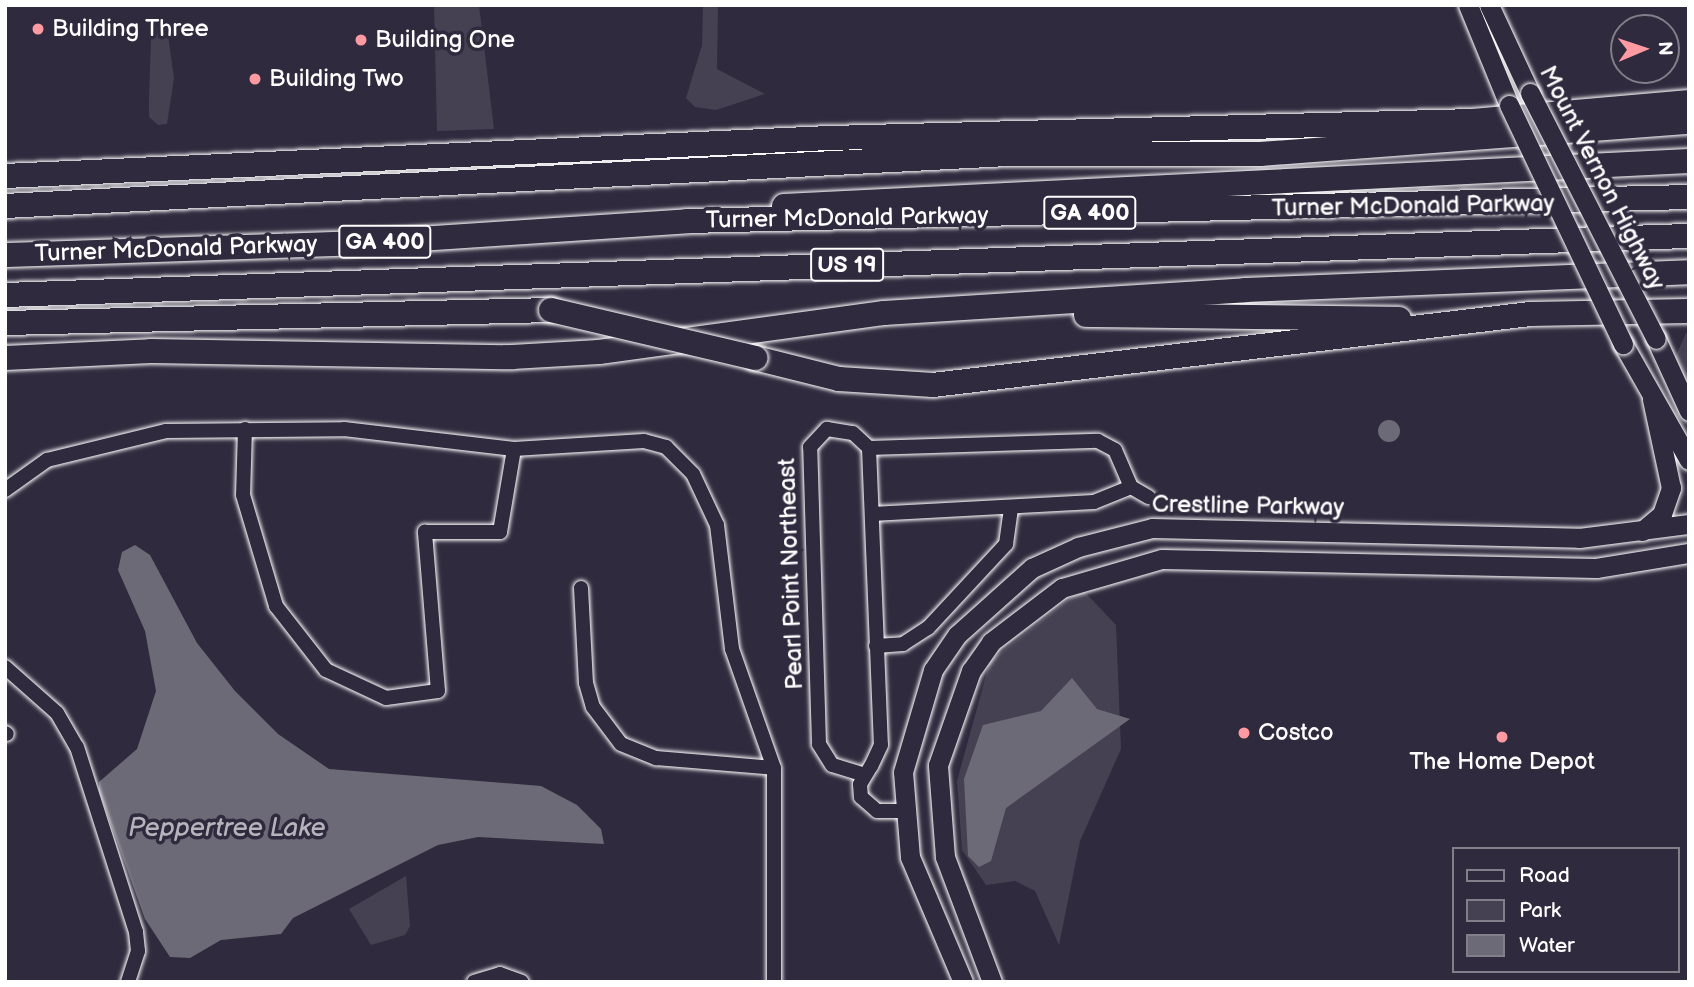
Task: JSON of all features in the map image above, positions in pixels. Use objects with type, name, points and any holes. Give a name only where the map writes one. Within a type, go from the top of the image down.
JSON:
[{"type":"highway","points":[[5,176],[830,138],[1473,121],[1689,102]]},
{"type":"highway","points":[[5,206],[1007,155],[1260,154],[1689,122]]},
{"type":"highway","points":[[1007,155],[1265,179]]},
{"type":"highway","points":[[687,221],[816,201],[1689,161]]},
{"type":"highway","name":"Turner McDonald Parkway","points":[[5,255],[344,244],[687,221],[1689,197]]},
{"type":"highway","name":"Turner McDonald Parkway","points":[[5,295],[1689,236]]},
{"type":"highway","name":"US 19","points":[[5,358],[151,351],[512,357],[980,308],[1689,272]]},
{"type":"highway","points":[[980,308],[1222,321],[1689,311]]},
{"type":"highway","points":[[5,323],[551,310],[812,373],[933,385],[1530,313]]},
{"type":"street","name":"Mount Vernon Highway","points":[[1468,5],[1509,105],[1623,345],[1652,399]]},
{"type":"street","name":"Mount Vernon Highway","points":[[1489,5],[1530,93],[1656,339],[1689,411]]},
{"type":"street","points":[[1652,399],[1689,460]]},
{"type":"street","points":[[1641,533],[1662,514],[1671,488],[1652,399]]},
{"type":"street","points":[[245,429],[243,495],[276,606],[326,670],[386,698],[438,691],[425,532],[500,531],[514,449]]},
{"type":"street","points":[[5,490],[47,460],[93,444],[166,431],[344,429],[514,449],[644,442],[685,461],[717,525],[732,649],[774,768],[774,982]]},
{"type":"street","name":"Pearl Point Northeast","points":[[865,775],[831,765],[819,744],[810,447],[827,429],[853,433],[869,448]]},
{"type":"street","points":[[902,811],[865,804],[860,784],[881,745],[869,448],[1098,441],[1115,450],[1131,487],[1147,497]]},
{"type":"street","points":[[872,514],[1094,502],[1131,487]]},
{"type":"street","points":[[876,646],[903,644],[928,628],[1006,544],[1011,507]]},
{"type":"street","name":"Crestline Parkway","points":[[963,982],[910,857],[902,811],[903,772],[933,670],[957,635],[1032,568],[1078,547],[1152,528],[1579,538],[1641,533],[1689,524]]},
{"type":"street","points":[[1371,532],[1376,563]]},
{"type":"street","points":[[992,982],[960,905],[940,831],[938,765],[971,671],[991,642],[1062,588],[1146,560],[1596,568],[1689,554]]},
{"type":"street","points":[[581,588],[586,683],[593,707],[621,744],[656,758],[774,768]]},
{"type":"street","points":[[5,667],[57,713],[77,747],[136,932],[138,951],[128,982]]},
{"type":"street","points":[[933,916],[960,905]]},
{"type":"street","points":[[474,982],[500,974],[522,982]]},
{"type":"green space","points":[[434,5],[479,5],[494,129],[437,131]]},
{"type":"green space","points":[[703,5],[718,5],[717,69],[765,94],[716,110],[695,107],[686,98],[702,45]]},
{"type":"green space","points":[[153,28],[167,28],[174,78],[167,124],[158,125],[149,117],[149,99],[151,40]]},
{"type":"green space","points":[[1686,333],[1689,334],[1689,387],[1670,369]]},
{"type":"green space","points":[[1082,589],[1116,625],[1121,749],[1080,841],[1059,945],[1035,891],[1015,881],[986,885],[962,850],[957,781],[990,661]]},
{"type":"green space","points":[[406,876],[410,926],[405,935],[371,945],[349,909]]},
{"type":"water","points":[[1389,420],[1397,423],[1400,431],[1397,439],[1389,442],[1381,439],[1378,431],[1381,423]]},
{"type":"water","name":"Peppertree Lake","points":[[135,545],[150,555],[197,643],[235,691],[278,734],[329,769],[541,786],[577,805],[601,829],[604,844],[478,837],[438,845],[293,918],[281,934],[221,940],[190,958],[170,957],[145,919],[99,791],[99,782],[137,749],[156,691],[145,631],[118,570],[122,552]]},
{"type":"water","points":[[1072,678],[1097,709],[1130,719],[1006,808],[991,861],[979,867],[968,856],[964,779],[983,725],[1041,711]]},
{"type":"place","name":"Building Three","points":[[38,29]]},
{"type":"place","name":"Building One","points":[[361,40]]},
{"type":"place","name":"Building Two","points":[[255,79]]},
{"type":"place","name":"Costco","points":[[1244,733]]},
{"type":"place","name":"The Home Depot","points":[[1502,737]]}]
